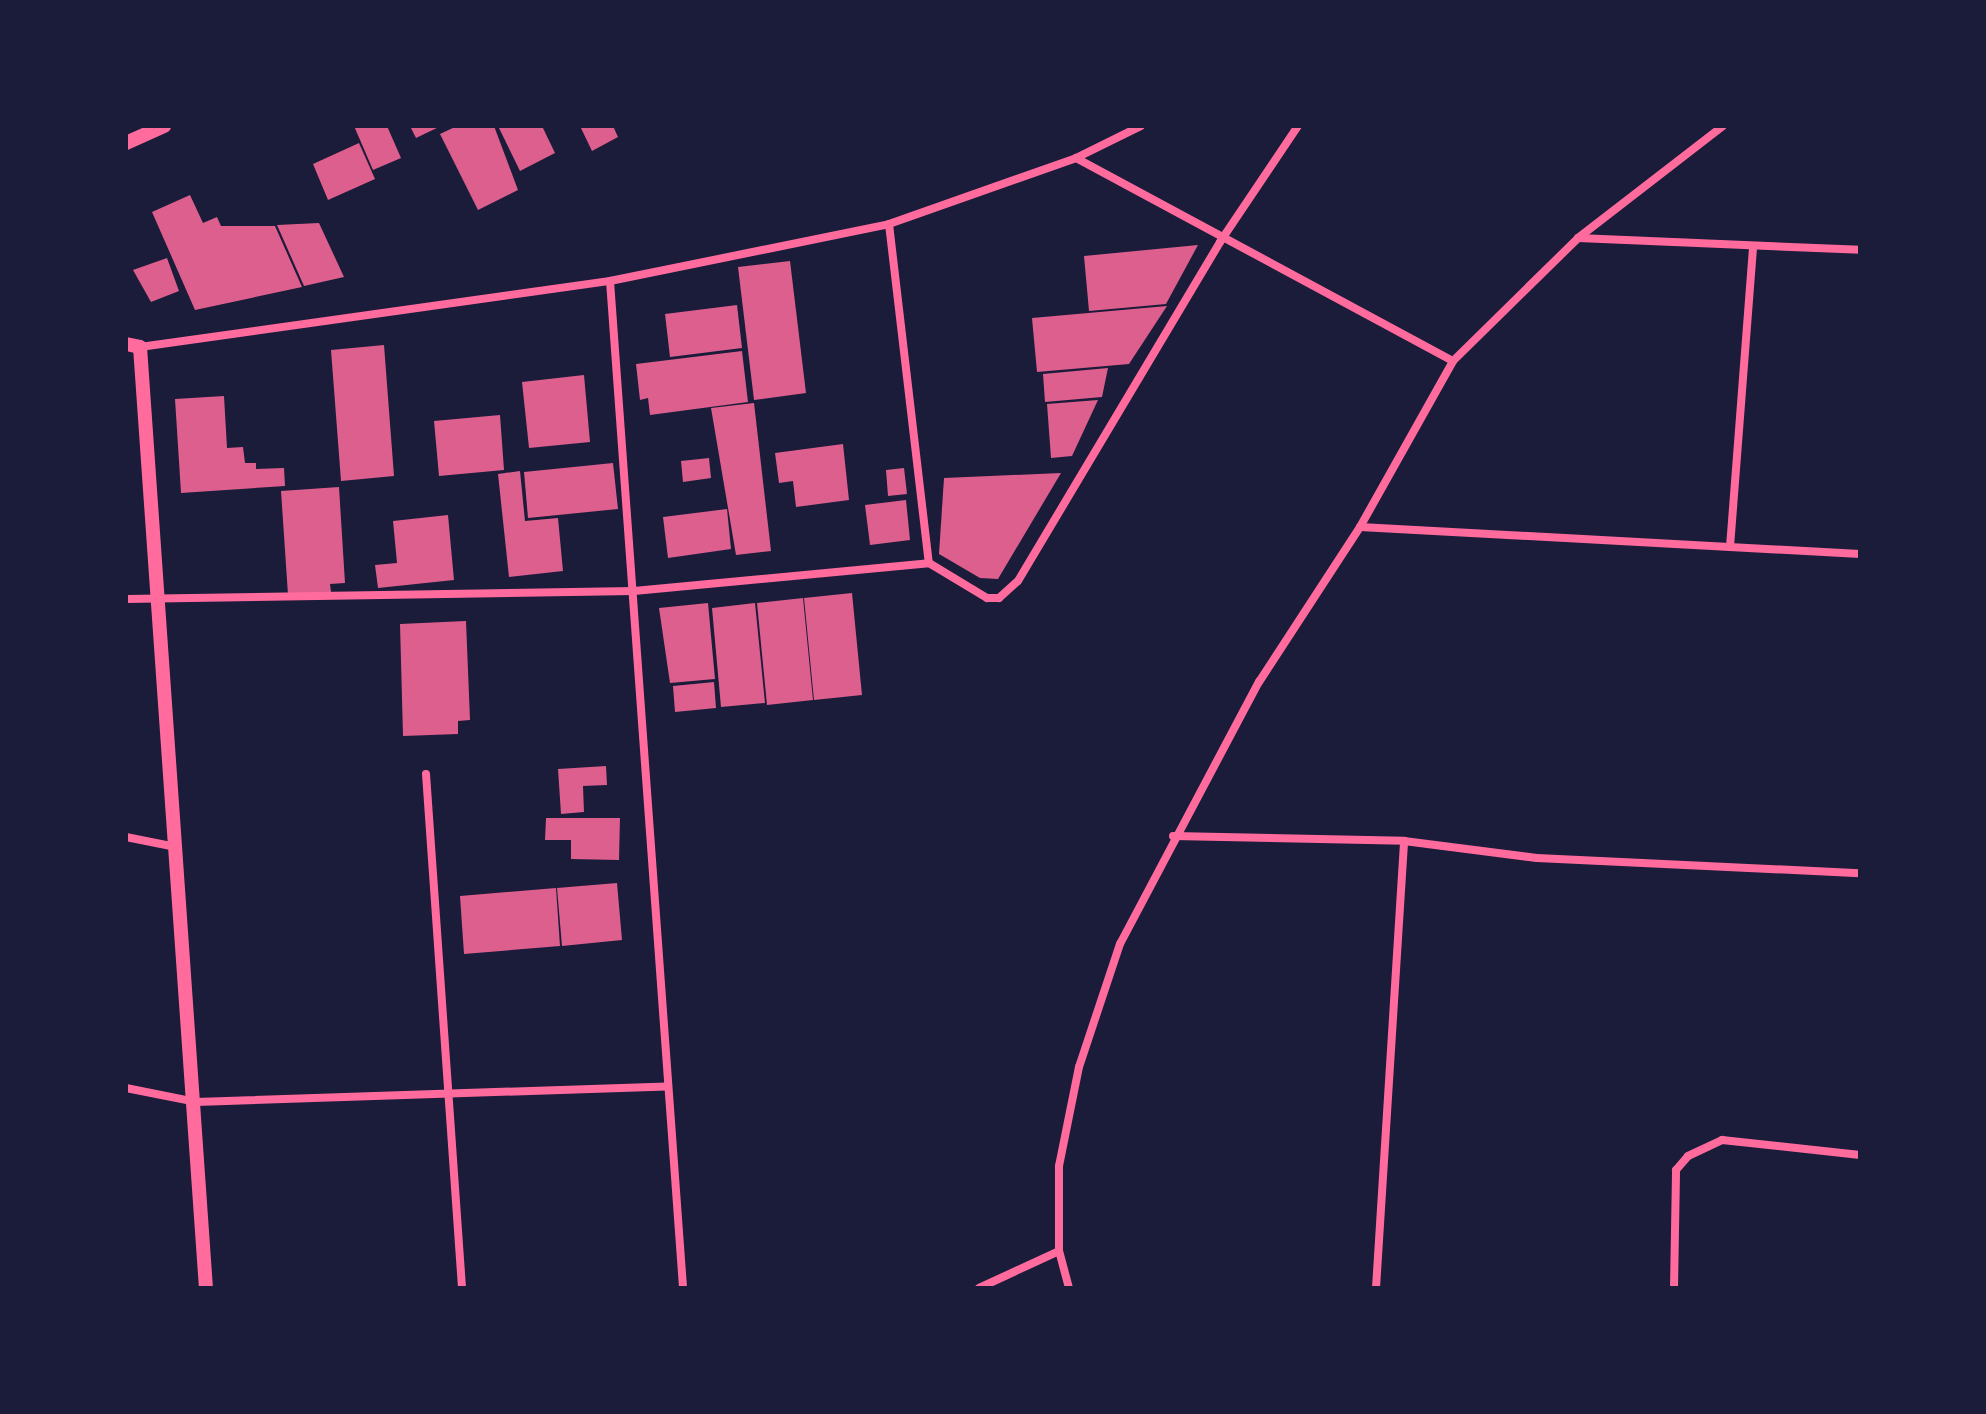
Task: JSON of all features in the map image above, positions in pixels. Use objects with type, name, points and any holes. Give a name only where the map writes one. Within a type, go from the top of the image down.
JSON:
[{"type":"street","points":[[126,143],[164,126]]},
{"type":"street","points":[[206,1288],[178,848],[153,604],[133,345],[610,281],[889,224],[1076,158],[1141,126]]},
{"type":"street","points":[[126,599],[153,604],[634,591],[929,563],[987,598],[1008,594],[1220,242],[1298,126]]},
{"type":"street","points":[[1069,1288],[1059,1251],[1059,1166],[1079,1067],[1120,944],[1173,836],[1259,682],[1360,527],[1453,361],[1578,238],[1723,126]]},
{"type":"street","points":[[1076,158],[1220,242],[1453,361]]},
{"type":"street","points":[[889,224],[929,563]]},
{"type":"street","points":[[1578,238],[1860,250]]},
{"type":"street","points":[[1730,547],[1753,246]]},
{"type":"street","points":[[610,281],[683,1288]]},
{"type":"street","points":[[1360,527],[1860,554]]},
{"type":"street","points":[[426,774],[462,1288]]},
{"type":"street","points":[[1173,836],[1404,841],[1537,858],[1860,873]]},
{"type":"street","points":[[126,837],[178,848]]},
{"type":"street","points":[[1376,1288],[1404,841]]},
{"type":"street","points":[[126,1088],[196,1102],[667,1086]]},
{"type":"street","points":[[1674,1288],[1676,1170],[1688,1156],[1722,1140],[1860,1155]]},
{"type":"street","points":[[979,1288],[1059,1251]]},
{"type":"building","points":[[354,126],[387,126],[401,158],[373,170]]},
{"type":"building","points":[[410,126],[441,126],[416,138]]},
{"type":"building","points":[[457,126],[494,126],[518,190],[478,210],[440,134]]},
{"type":"building","points":[[498,126],[542,126],[555,153],[520,171]]},
{"type":"building","points":[[580,126],[613,126],[618,137],[592,151]]},
{"type":"building","points":[[359,143],[375,179],[328,200],[313,164]]},
{"type":"building","points":[[190,195],[203,223],[217,217],[221,226],[275,226],[302,287],[195,310],[152,212]]},
{"type":"building","points":[[319,223],[344,277],[304,286],[277,225]]},
{"type":"building","points":[[1198,245],[1166,304],[1089,311],[1084,256]]},
{"type":"building","points":[[167,258],[179,291],[151,302],[133,270]]},
{"type":"building","points":[[790,261],[806,393],[754,400],[738,267]]},
{"type":"building","points":[[737,305],[742,348],[670,357],[665,314]]},
{"type":"building","points":[[1167,306],[1129,364],[1037,372],[1032,318]]},
{"type":"building","points":[[384,345],[394,476],[341,481],[331,350]]},
{"type":"building","points":[[742,351],[748,402],[650,415],[648,398],[640,400],[636,364]]},
{"type":"building","points":[[1108,368],[1102,397],[1045,402],[1043,374]]},
{"type":"building","points":[[584,375],[590,442],[529,448],[522,382]]},
{"type":"building","points":[[224,396],[227,448],[243,447],[245,463],[256,463],[256,469],[284,468],[285,486],[181,493],[175,399]]},
{"type":"building","points":[[1098,400],[1072,456],[1051,458],[1047,404]]},
{"type":"building","points":[[754,403],[771,551],[736,555],[711,408]]},
{"type":"building","points":[[500,415],[504,470],[439,476],[434,421]]},
{"type":"building","points":[[843,444],[849,500],[796,507],[793,481],[779,483],[775,453]]},
{"type":"building","points":[[709,458],[711,478],[683,482],[681,461]]},
{"type":"building","points":[[613,463],[618,509],[528,518],[524,472]]},
{"type":"building","points":[[904,468],[907,494],[888,496],[886,470]]},
{"type":"building","points":[[520,471],[525,521],[558,518],[563,571],[509,577],[498,474]]},
{"type":"building","points":[[1061,473],[998,579],[980,578],[939,554],[944,478]]},
{"type":"building","points":[[339,487],[345,583],[330,584],[331,592],[288,595],[281,491]]},
{"type":"building","points":[[906,500],[910,540],[870,545],[865,505]]},
{"type":"building","points":[[727,509],[731,549],[668,558],[663,517]]},
{"type":"building","points":[[448,515],[454,580],[378,588],[375,565],[397,563],[393,521]]},
{"type":"building","points":[[852,593],[862,695],[814,700],[804,598]]},
{"type":"building","points":[[803,598],[813,700],[767,705],[757,603]]},
{"type":"building","points":[[708,603],[715,679],[670,683],[659,608]]},
{"type":"building","points":[[755,603],[765,703],[721,707],[712,608]]},
{"type":"building","points":[[466,621],[470,720],[458,721],[458,734],[403,736],[400,624]]},
{"type":"building","points":[[714,682],[716,708],[675,712],[673,686]]},
{"type":"building","points":[[606,766],[607,785],[583,786],[584,812],[561,814],[558,769]]},
{"type":"building","points":[[546,818],[620,818],[619,860],[571,859],[571,840],[545,840]]},
{"type":"building","points":[[617,883],[622,940],[562,946],[557,888]]},
{"type":"building","points":[[556,888],[560,946],[464,954],[460,896]]}]
